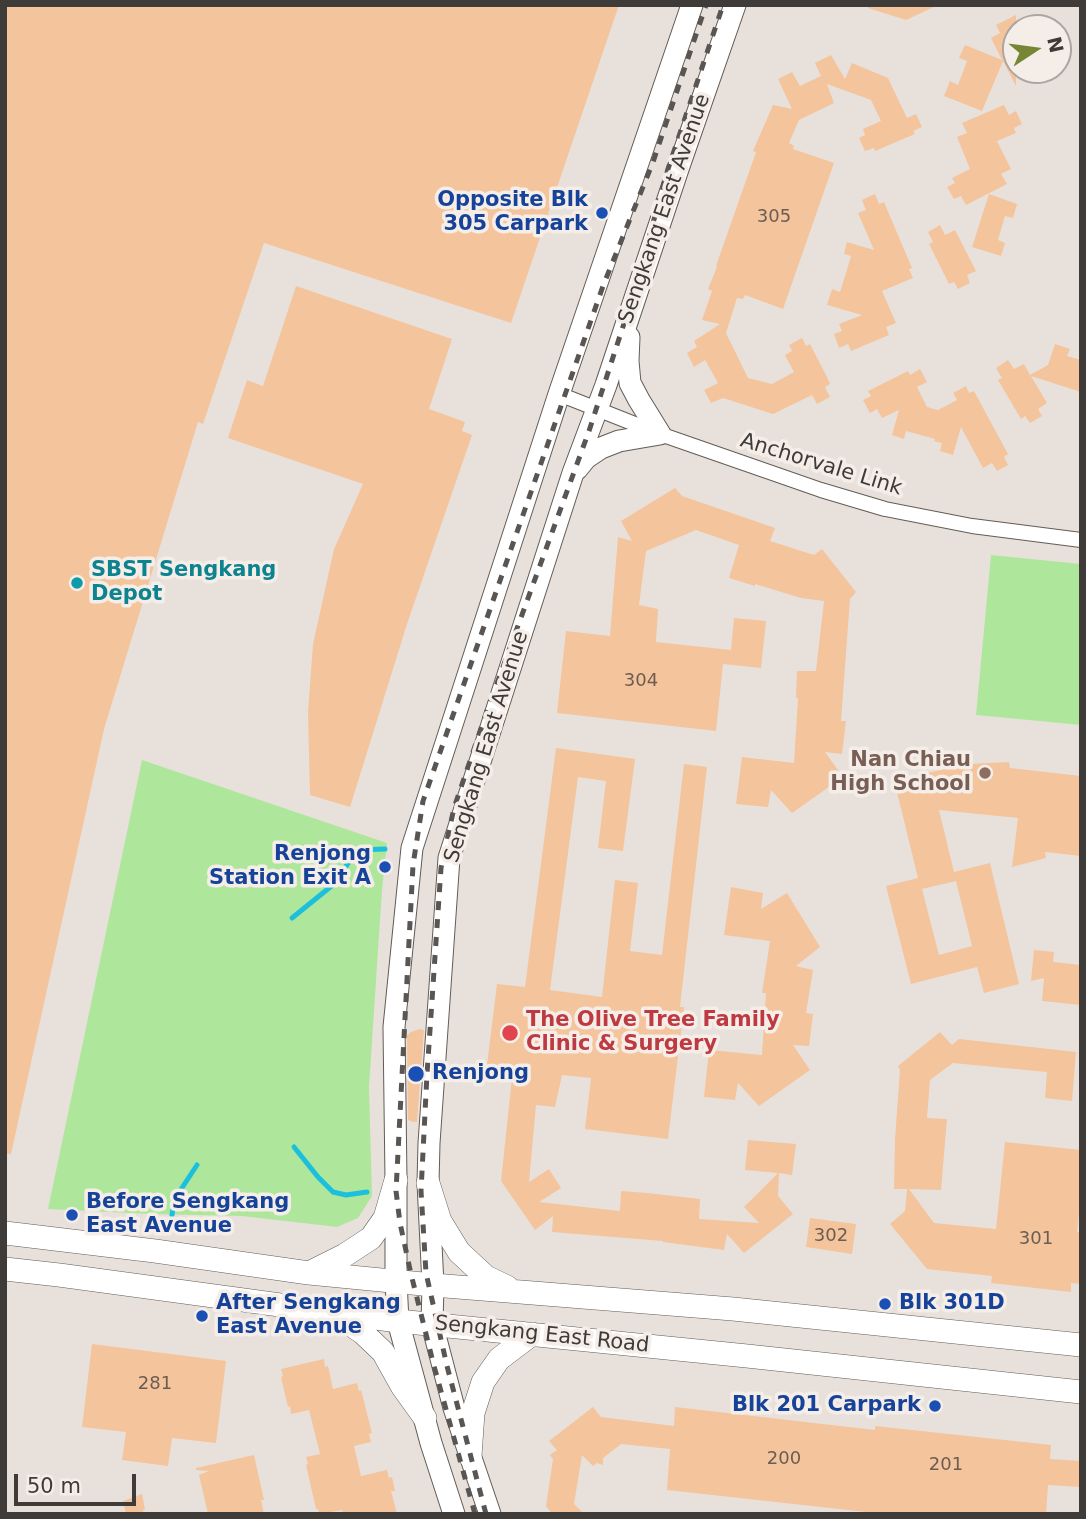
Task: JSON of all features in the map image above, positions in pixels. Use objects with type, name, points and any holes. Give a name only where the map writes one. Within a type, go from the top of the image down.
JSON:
[{"type":"main road","name":"Sengkang East Avenue","points":[[454,1514],[398,1321],[394,1027],[412,848],[559,394],[692,5]]},
{"type":"main road","name":"Sengkang East Avenue","points":[[490,1514],[454,1408],[432,1324],[433,1285],[428,1183],[431,1096],[449,858],[573,473],[735,5]]},
{"type":"main road","points":[[573,473],[586,458],[601,448],[619,441],[660,435],[630,383],[628,361],[631,310]]},
{"type":"main road","points":[[309,1273],[345,1255],[370,1238],[385,1218],[396,1180]]},
{"type":"main road","points":[[428,1183],[440,1221],[459,1252],[485,1277],[519,1292]]},
{"type":"main road","name":"Sengkang East Road","points":[[5,1233],[309,1273],[733,1309],[1081,1345]]},
{"type":"main road","name":"Sengkang East Road","points":[[5,1269],[398,1321],[1081,1392]]},
{"type":"main road","points":[[333,1312],[363,1333],[383,1352],[425,1418]]},
{"type":"main road","points":[[470,1456],[473,1413],[483,1382],[499,1359],[532,1335]]},
{"type":"street","name":"Anchorvale Link","points":[[559,394],[660,435],[885,509],[972,526],[1081,540]]},
{"type":"green space","points":[[991,555],[1081,564],[1081,725],[976,715]]},
{"type":"green space","points":[[142,760],[387,843],[369,1087],[372,1196],[358,1218],[337,1227],[242,1216],[48,1209]]},
{"type":"building","name":"SBST Sengkang Depot","points":[[5,5],[619,5],[511,323],[264,243],[203,424],[198,422],[104,729],[11,1154],[5,1153]]},
{"type":"building","points":[[869,5],[938,5],[906,20],[868,8]]},
{"type":"building","points":[[1002,22],[1002,60],[991,38],[1000,33],[996,25]]},
{"type":"building","points":[[965,45],[1002,60],[982,111],[944,96],[950,81],[958,85],[967,61],[959,58]]},
{"type":"building","points":[[831,55],[845,79],[852,63],[888,78],[907,118],[916,114],[922,127],[913,131],[915,134],[875,151],[874,148],[865,151],[859,138],[865,135],[863,129],[881,121],[871,100],[827,84],[834,103],[799,120],[789,143],[794,146],[793,149],[834,163],[783,309],[745,295],[743,299],[737,298],[726,333],[748,378],[772,384],[794,372],[785,355],[792,351],[789,345],[802,338],[806,346],[810,344],[827,377],[830,384],[825,387],[830,397],[817,404],[812,395],[773,414],[723,398],[711,403],[704,390],[718,383],[705,360],[694,367],[687,353],[697,347],[694,341],[720,324],[702,320],[712,291],[708,289],[756,152],[753,151],[773,105],[792,109],[778,79],[792,72],[800,86],[821,76],[815,63]]},
{"type":"building","points":[[1004,105],[1009,115],[1016,111],[1022,124],[1014,128],[1016,133],[997,141],[1011,169],[1001,174],[1007,184],[966,205],[961,196],[954,199],[947,187],[955,183],[952,178],[970,169],[957,137],[967,133],[962,123]]},
{"type":"building","points":[[875,194],[879,204],[884,202],[912,268],[909,269],[913,278],[882,291],[896,323],[886,327],[889,335],[851,351],[848,344],[839,348],[834,334],[842,331],[839,324],[862,315],[827,305],[832,289],[840,292],[851,256],[844,254],[847,242],[874,250],[858,213],[866,210],[862,200]]},
{"type":"building","points":[[989,194],[1017,204],[1013,218],[1005,216],[998,240],[1005,243],[1001,256],[972,247]]},
{"type":"building","points":[[940,225],[945,235],[955,230],[976,271],[967,275],[970,283],[958,289],[954,282],[949,284],[929,244],[933,242],[928,232]]},
{"type":"building","points":[[296,286],[452,339],[429,409],[465,422],[462,431],[472,435],[407,624],[350,807],[310,795],[308,712],[313,644],[334,549],[363,484],[228,438],[247,380],[263,386]]},
{"type":"building","points":[[1055,344],[1070,349],[1067,356],[1081,360],[1081,392],[1031,376],[1047,403],[1038,409],[1042,416],[1030,423],[1025,416],[1021,419],[998,380],[1002,378],[996,368],[1008,360],[1014,369],[1024,364],[1030,375],[1048,365]]},
{"type":"building","points":[[920,369],[927,382],[917,387],[927,407],[938,410],[957,400],[953,393],[966,386],[969,393],[974,391],[1008,454],[1004,457],[1008,465],[997,471],[992,463],[983,468],[961,427],[953,455],[940,451],[942,443],[934,441],[935,439],[906,431],[904,439],[892,435],[899,410],[882,418],[877,409],[870,413],[863,400],[871,396],[868,391],[908,371],[910,375]]},
{"type":"building","points":[[675,488],[682,496],[775,528],[770,541],[814,555],[822,549],[856,592],[850,599],[841,721],[846,721],[842,754],[825,752],[843,777],[792,813],[771,790],[768,807],[736,804],[742,757],[794,763],[797,671],[816,671],[824,601],[801,598],[729,578],[739,545],[696,530],[646,551],[639,605],[658,609],[656,642],[731,650],[734,618],[766,621],[761,668],[723,664],[716,731],[557,713],[566,631],[610,636],[618,537],[632,541],[621,521]]},
{"type":"building","points":[[556,748],[635,759],[623,851],[598,848],[606,781],[578,777],[550,990],[602,997],[615,880],[638,883],[630,951],[662,955],[684,764],[707,767],[680,1007],[684,1007],[668,1139],[585,1129],[591,1078],[562,1075],[555,1107],[536,1105],[529,1182],[549,1169],[561,1188],[539,1202],[620,1211],[621,1191],[647,1193],[700,1199],[699,1219],[759,1223],[744,1207],[778,1173],[745,1170],[748,1140],[796,1144],[792,1175],[779,1173],[778,1196],[793,1214],[744,1253],[727,1234],[724,1250],[663,1241],[552,1232],[553,1216],[535,1230],[501,1181],[513,1068],[487,1065],[497,984],[525,987]]},
{"type":"building","name":"Nan Chiau High School","points":[[1009,762],[1010,768],[1081,776],[1081,856],[1045,852],[1046,858],[1012,867],[1018,818],[939,810],[954,872],[990,863],[1019,984],[984,993],[977,967],[911,984],[886,886],[918,878],[894,780],[969,764]],"holes":[[[956,881],[972,946],[939,955],[922,889]]]},
{"type":"building","points":[[731,887],[763,893],[761,909],[787,893],[820,947],[796,966],[813,970],[806,1013],[813,1014],[809,1046],[793,1045],[810,1070],[759,1106],[738,1083],[735,1100],[704,1097],[709,1050],[762,1055],[766,993],[762,993],[770,941],[724,935]]},
{"type":"building","points":[[1034,950],[1054,952],[1053,962],[1081,965],[1081,1005],[1042,1001],[1044,978],[1031,981]]},
{"type":"building","points":[[424,1030],[417,1122],[414,1122],[408,1120],[407,1035]]},
{"type":"building","points":[[940,1032],[952,1045],[959,1039],[1076,1052],[1072,1101],[1045,1098],[1047,1072],[953,1063],[930,1080],[927,1118],[947,1119],[941,1190],[909,1189],[934,1223],[996,1229],[1005,1142],[1081,1150],[1081,1194],[1077,1232],[1081,1232],[1081,1284],[1071,1283],[1071,1292],[991,1283],[992,1276],[927,1269],[890,1224],[905,1211],[907,1189],[894,1189],[900,1070],[898,1066]]},
{"type":"building","points":[[810,1218],[856,1224],[852,1254],[806,1247]]},
{"type":"building","points":[[92,1344],[226,1361],[216,1443],[172,1438],[168,1466],[122,1460],[126,1432],[82,1427]]},
{"type":"building","points":[[324,1359],[333,1389],[357,1383],[359,1391],[361,1390],[372,1433],[369,1434],[371,1442],[354,1446],[361,1476],[387,1470],[389,1478],[392,1477],[395,1491],[391,1491],[397,1514],[343,1514],[342,1510],[319,1514],[316,1509],[306,1457],[320,1454],[309,1410],[291,1414],[281,1369]]},
{"type":"building","points":[[593,1407],[601,1417],[674,1426],[675,1407],[875,1430],[875,1426],[1051,1445],[1050,1459],[1081,1461],[1081,1487],[1048,1485],[1046,1514],[866,1514],[667,1490],[670,1449],[621,1444],[603,1458],[603,1465],[597,1463],[593,1466],[582,1455],[574,1504],[584,1514],[552,1514],[546,1506],[553,1459],[550,1455],[557,1450],[549,1441]]},
{"type":"building","points":[[254,1455],[264,1500],[261,1500],[264,1514],[208,1514],[199,1475],[209,1471],[196,1468]]},
{"type":"building","points":[[142,1494],[144,1514],[126,1514],[123,1501]]},
{"type":"waterway","points":[[292,918],[334,884],[357,850],[385,849]]},
{"type":"waterway","points":[[294,1147],[333,1192],[346,1195],[367,1192]]},
{"type":"waterway","points":[[172,1215],[174,1200],[197,1165]]},
{"type":"railway","points":[[475,1514],[411,1274],[396,1191],[413,865],[423,801],[603,286],[653,162],[706,5]]},
{"type":"railway","points":[[486,1514],[426,1273],[421,1191],[441,868],[454,808],[589,431],[632,299],[668,169],[723,5]]},
{"type":"place","name":"Opposite Blk 305 Carpark","points":[[602,213]]},
{"type":"place","name":"SBST Sengkang Depot","points":[[77,583]]},
{"type":"place","name":"Nan Chiau High School","points":[[985,773]]},
{"type":"place","name":"Renjong Station Exit A","points":[[385,867]]},
{"type":"place","name":"The Olive Tree Family Clinic & Surgery","points":[[510,1033]]},
{"type":"place","name":"Renjong","points":[[416,1074]]},
{"type":"place","name":"Before Sengkang East Avenue","points":[[72,1215]]},
{"type":"place","name":"Blk 301D","points":[[885,1304]]},
{"type":"place","name":"After Sengkang East Avenue","points":[[202,1316]]},
{"type":"place","name":"Blk 201 Carpark","points":[[935,1406]]}]
